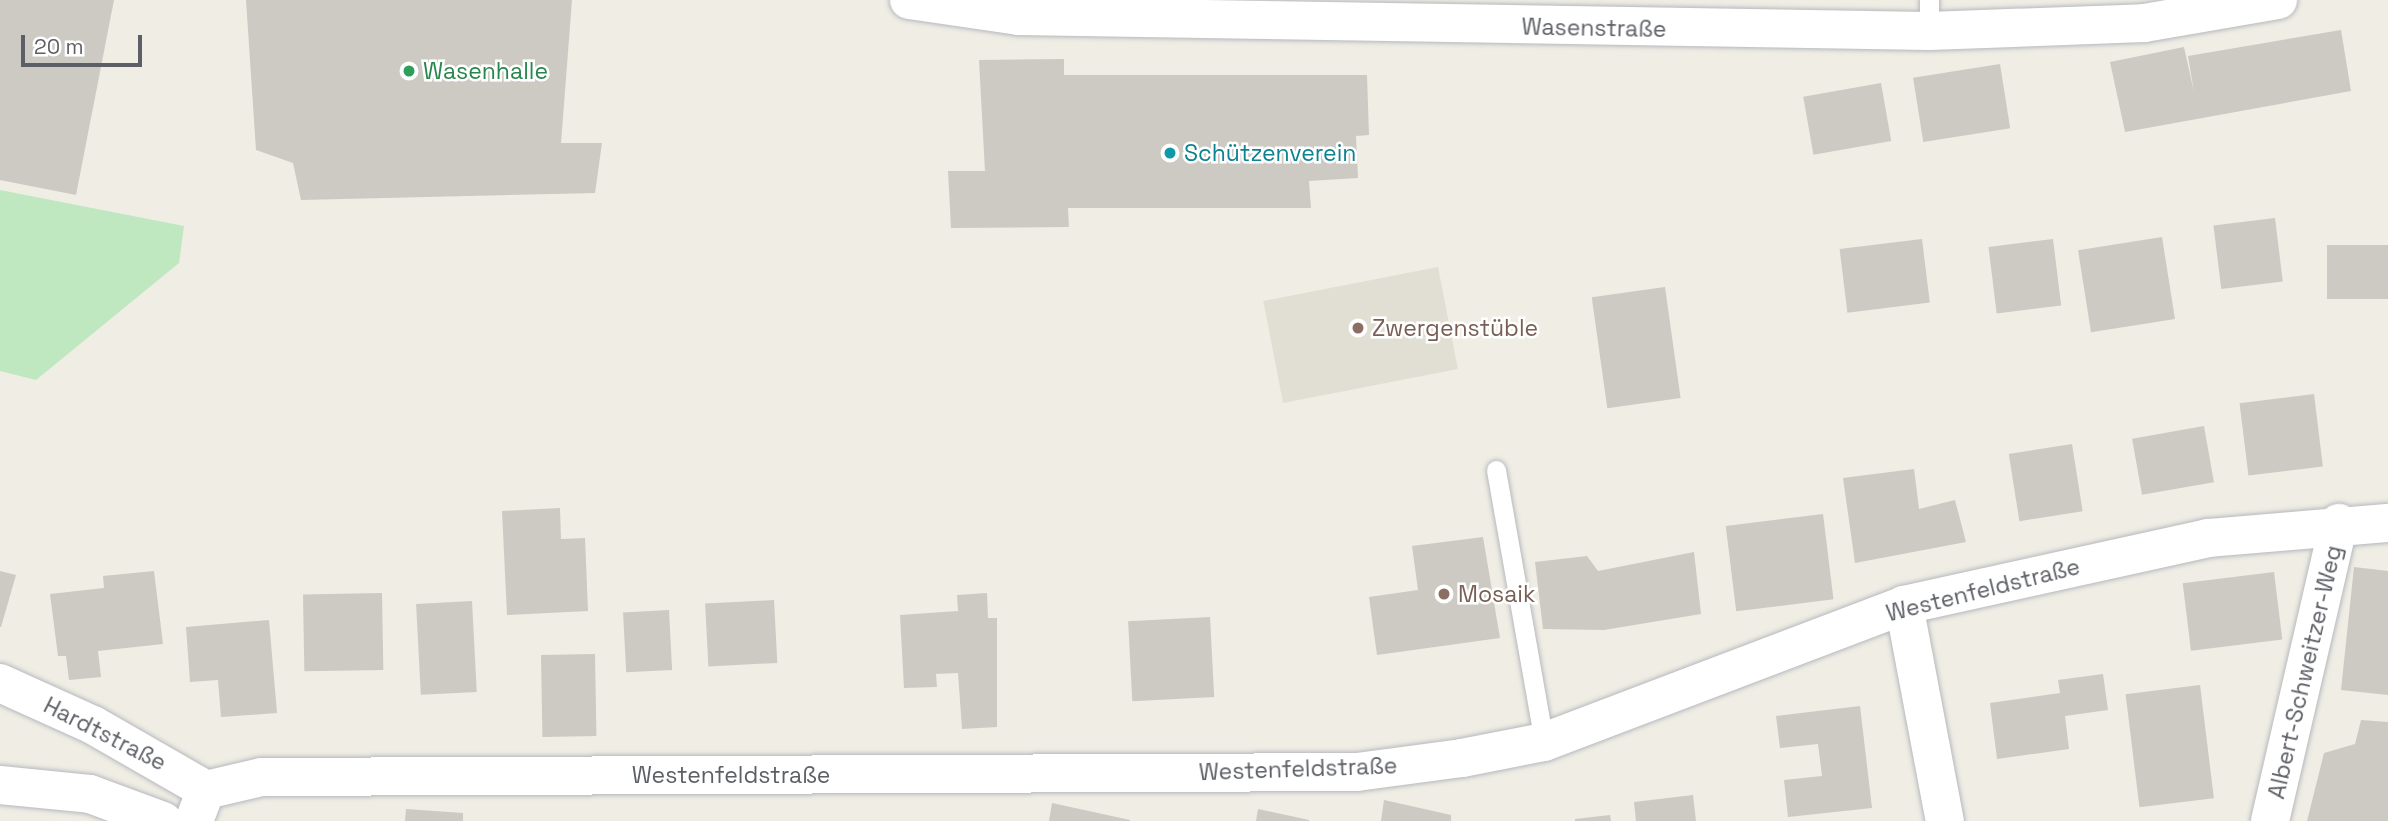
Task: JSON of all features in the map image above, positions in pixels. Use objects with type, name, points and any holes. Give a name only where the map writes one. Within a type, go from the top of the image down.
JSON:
[{"type":"street","name":"Wasenstraße","points":[[909,0],[1019,16],[1929,15],[2144,23],[2278,0]]},
{"type":"street","name":"Westenfeldstraße","points":[[200,806],[262,777],[1357,772],[1544,742],[1904,605],[2208,538],[2339,523],[2388,523]]},
{"type":"street","name":"Albert-Schweitzer-Weg","points":[[2270,821],[2339,523]]},
{"type":"street","points":[[1904,605],[1945,821]]},
{"type":"street","name":"Hardtstraße","points":[[0,683],[93,725],[200,806]]},
{"type":"street","points":[[0,785],[84,808],[163,821]]},
{"type":"lane","points":[[1496,470],[1544,742]]},
{"type":"shaded area","name":"Zwergenstüble","points":[[1438,267],[1458,369],[1283,403],[1263,301]]},
{"type":"green space","points":[[0,190],[184,226],[179,263],[36,380],[0,371]]},
{"type":"building","points":[[0,0],[114,0],[76,195],[0,180]]},
{"type":"building","name":"Wasenhalle","points":[[246,0],[572,0],[561,143],[602,143],[595,193],[301,200],[293,163],[256,150]]},
{"type":"building","points":[[2341,30],[2351,91],[2125,132],[2110,62],[2184,47],[2194,92],[2188,56]]},
{"type":"building","name":"Schützenverein","points":[[1064,59],[1064,75],[1367,75],[1369,135],[1356,136],[1358,178],[1309,181],[1311,208],[1068,208],[1069,227],[951,228],[948,171],[985,171],[979,60]]},
{"type":"building","points":[[2000,64],[2010,128],[1923,142],[1913,78]]},
{"type":"building","points":[[1881,83],[1891,141],[1813,155],[1803,97]]},
{"type":"building","points":[[2275,218],[2283,282],[2221,289],[2213,226]]},
{"type":"building","points":[[2162,237],[2175,319],[2091,332],[2078,250]]},
{"type":"building","points":[[1922,239],[1930,303],[1847,313],[1840,249]]},
{"type":"building","points":[[2053,239],[2061,306],[1997,313],[1988,247]]},
{"type":"building","points":[[2327,245],[2388,245],[2388,299],[2327,299]]},
{"type":"building","points":[[1665,287],[1681,398],[1607,408],[1592,297]]},
{"type":"building","points":[[2314,394],[2323,466],[2248,476],[2240,403]]},
{"type":"building","points":[[2204,426],[2214,482],[2142,495],[2132,439]]},
{"type":"building","points":[[2072,444],[2083,511],[2019,521],[2009,454]]},
{"type":"building","points":[[1914,469],[1919,509],[1955,500],[1966,542],[1855,563],[1843,478]]},
{"type":"building","points":[[560,508],[561,539],[585,538],[588,611],[507,615],[502,511]]},
{"type":"building","points":[[1823,514],[1833,599],[1736,611],[1726,526]]},
{"type":"building","name":"Mosaik","points":[[1483,537],[1500,638],[1377,655],[1369,597],[1418,590],[1412,546]]},
{"type":"building","points":[[1694,552],[1701,614],[1604,630],[1543,629],[1535,562],[1587,556],[1598,571]]},
{"type":"building","points":[[2354,567],[2388,571],[2388,695],[2341,690]]},
{"type":"building","points":[[0,571],[16,575],[1,627],[0,627]]},
{"type":"building","points":[[154,571],[163,644],[98,651],[101,677],[69,680],[66,656],[58,656],[50,594],[104,588],[103,576]]},
{"type":"building","points":[[2274,572],[2282,639],[2191,651],[2183,583]]},
{"type":"building","points":[[382,593],[383,670],[304,671],[303,594]]},
{"type":"building","points":[[987,593],[988,618],[997,618],[997,727],[962,729],[958,673],[936,674],[937,687],[904,688],[900,615],[958,611],[957,595]]},
{"type":"building","points":[[774,600],[777,663],[708,667],[705,604]]},
{"type":"building","points":[[472,601],[477,692],[421,695],[416,604]]},
{"type":"building","points":[[669,610],[672,670],[626,672],[623,612]]},
{"type":"building","points":[[1210,617],[1214,697],[1132,701],[1128,621]]},
{"type":"building","points":[[269,620],[277,713],[221,717],[218,680],[190,682],[186,627]]},
{"type":"building","points":[[595,654],[596,736],[542,737],[541,655]]},
{"type":"building","points":[[2103,674],[2108,710],[2065,716],[2069,749],[1997,759],[1990,703],[2060,693],[2058,680]]},
{"type":"building","points":[[2200,685],[2214,798],[2139,807],[2126,694]]},
{"type":"building","points":[[1860,706],[1872,808],[1788,817],[1784,780],[1822,776],[1818,744],[1780,748],[1776,716]]},
{"type":"building","points":[[2361,720],[2388,722],[2388,821],[2307,821],[2324,753],[2355,744]]},
{"type":"building","points":[[1693,795],[1696,821],[1636,821],[1634,802]]},
{"type":"building","points":[[1384,800],[1451,815],[1451,821],[1381,821]]},
{"type":"building","points":[[1052,803],[1130,820],[1130,821],[1049,821]]},
{"type":"building","points":[[406,809],[463,813],[463,821],[405,821]]},
{"type":"building","points":[[1258,809],[1309,820],[1309,821],[1256,821]]},
{"type":"building","points":[[1610,815],[1611,821],[1575,821],[1575,819]]},
{"type":"place","name":"Wasenhalle","points":[[409,71]]},
{"type":"place","name":"Schützenverein","points":[[1170,153]]},
{"type":"place","name":"Zwergenstüble","points":[[1358,328]]},
{"type":"place","name":"Mosaik","points":[[1444,594]]}]
